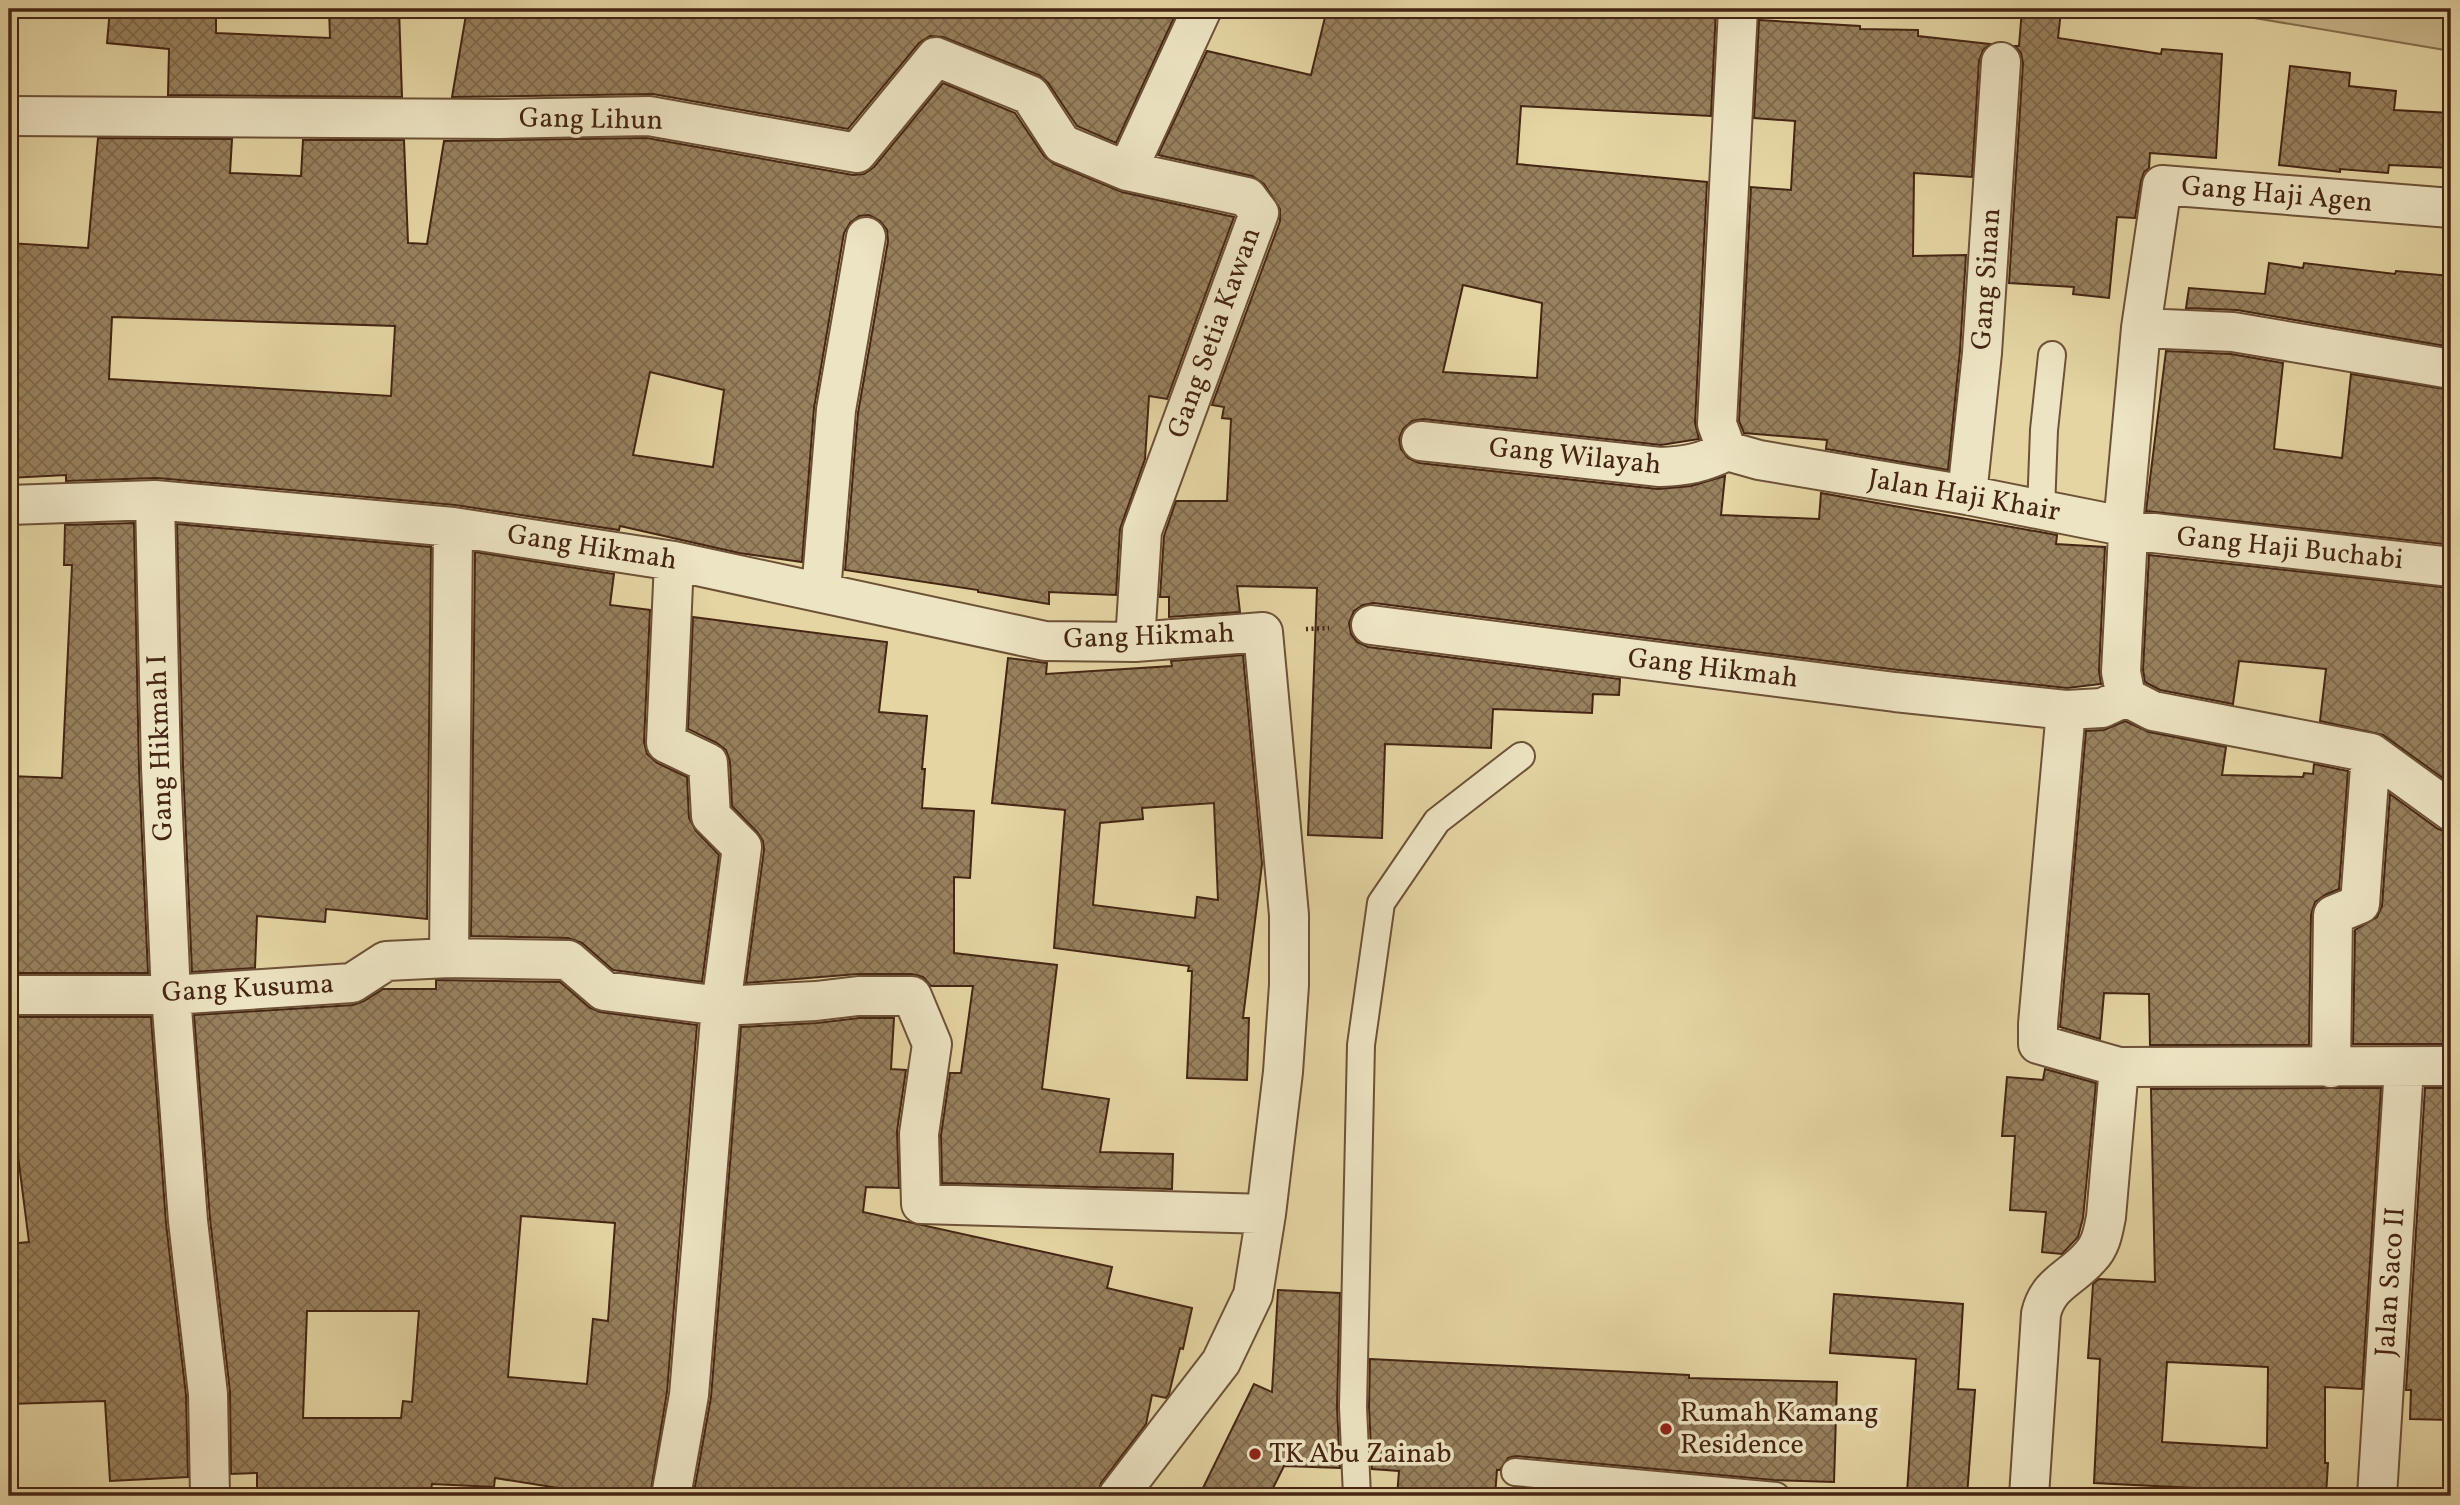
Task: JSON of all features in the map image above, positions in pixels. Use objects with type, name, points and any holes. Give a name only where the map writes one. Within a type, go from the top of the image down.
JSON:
[{"type":"street","points":[[1127,171],[1202,9]]},
{"type":"street","points":[[1727,451],[1717,424],[1738,9]]},
{"type":"street","name":"Gang Lihun","points":[[9,116],[500,119],[649,116],[857,153],[936,57],[1030,95],[1062,144],[1127,171]]},
{"type":"street","name":"Gang Sinan","points":[[1967,495],[1982,353],[2001,62]]},
{"type":"street","name":"Gang Setia Kawan","points":[[1127,171],[1247,197],[1259,213],[1142,531],[1135,642]]},
{"type":"street","name":"Gang Haji Agen","points":[[2126,529],[2141,328],[2162,185],[2451,208]]},
{"type":"street","points":[[821,592],[836,410],[866,237]]},
{"type":"street","points":[[2141,328],[2233,332],[2451,369]]},
{"type":"street","name":"Gang Wilayah","points":[[1421,441],[1660,467],[1686,466],[1706,461],[1727,451]]},
{"type":"street","name":"Jalan Haji Khair","points":[[1727,451],[1759,460],[1967,495],[2126,529]]},
{"type":"street","name":"Gang Hikmah","points":[[9,505],[155,500],[453,527],[674,561],[1045,641],[1135,642],[1263,632]]},
{"type":"street","name":"Gang Hikmah I","points":[[155,500],[160,742],[171,995],[188,1221],[208,1394],[209,1496]]},
{"type":"street","points":[[449,958],[453,527]]},
{"type":"street","points":[[2126,529],[2121,672],[2126,697],[2153,711],[2371,753],[2451,811]]},
{"type":"street","name":"Gang Haji Buchabi","points":[[2126,529],[2451,567]]},
{"type":"street","points":[[671,1496],[690,1395],[721,1006],[743,847],[711,816],[708,763],[666,743],[674,561]]},
{"type":"street","name":"Gang Hikmah","points":[[1371,625],[1895,692],[2066,710],[2102,708],[2126,697]]},
{"type":"street","points":[[1118,1496],[1221,1362],[1253,1295],[1283,1072],[1289,985],[1289,915],[1263,632]]},
{"type":"street","points":[[2066,710],[2038,1044],[2119,1068],[2451,1066]]},
{"type":"street","points":[[2331,1068],[2333,915],[2360,904],[2371,753]]},
{"type":"street","name":"Gang Kusuma","points":[[9,995],[171,995],[352,983],[386,961],[449,958],[568,960],[604,991],[721,1006],[858,996],[912,996],[932,1044],[919,1134],[921,1204],[1266,1214]]},
{"type":"street","points":[[2029,1496],[2041,1314],[2045,1300],[2054,1287],[2090,1257],[2101,1241],[2106,1217],[2119,1068]]},
{"type":"street","name":"Jalan Saco II","points":[[2377,1496],[2404,1068]]},
{"type":"lane","points":[[2041,510],[2052,355]]},
{"type":"lane","points":[[1357,1496],[1353,1407],[1361,1045],[1381,903],[1437,821],[1521,756]]},
{"type":"lane","points":[[1515,1472],[1685,1492],[1776,1496]]},
{"type":"path","name":"Gang Hikmah","points":[[1263,632],[1371,625]]},
{"type":"shaded area","points":[[2201,9],[2451,9],[2451,51]]},
{"type":"building","points":[[110,9],[216,9],[216,33],[330,38],[329,9],[399,9],[402,97],[168,95],[169,49],[107,43]]},
{"type":"building","points":[[467,9],[1178,9],[1116,143],[1077,126],[1048,83],[1039,75],[943,37],[930,36],[919,43],[848,129],[653,94],[452,97]]},
{"type":"building","points":[[1327,9],[1716,9],[1711,116],[1521,106],[1517,164],[1707,182],[1695,423],[1699,439],[1661,445],[1423,419],[1412,421],[1403,429],[1399,439],[1401,449],[1408,458],[1419,463],[1658,489],[1691,486],[1725,476],[1721,515],[1819,519],[1821,493],[2057,535],[2056,544],[2105,547],[2099,671],[2101,684],[2067,688],[1898,670],[1374,603],[1363,605],[1354,611],[1349,623],[1351,634],[1357,642],[1368,647],[1620,679],[1619,695],[1593,694],[1592,713],[1493,709],[1491,748],[1385,744],[1382,838],[1308,835],[1317,588],[1237,586],[1240,612],[1169,617],[1169,597],[1160,597],[1164,536],[1176,501],[1227,501],[1231,419],[1222,418],[1224,407],[1212,405],[1280,221],[1280,209],[1264,184],[1252,176],[1158,155],[1207,51],[1311,75]],"holes":[[[1463,285],[1542,303],[1537,378],[1443,372]]]},
{"type":"building","points":[[2022,9],[2061,11],[2058,38],[2161,54],[2162,49],[2222,54],[2216,158],[2150,153],[2149,168],[2144,172],[2141,181],[2135,218],[2117,217],[2109,298],[2073,294],[2074,287],[2009,283],[2023,63],[2021,53],[2015,46],[2019,46]]},
{"type":"building","points":[[1759,20],[1860,26],[1860,29],[1918,30],[1918,36],[1990,44],[1983,50],[1979,61],[1972,177],[1914,173],[1913,256],[1966,255],[1948,470],[1826,449],[1827,440],[1744,433],[1739,421],[1751,187],[1791,190],[1795,121],[1754,118]]},
{"type":"building","points":[[2290,66],[2350,73],[2349,86],[2396,91],[2394,110],[2451,113],[2451,168],[2389,165],[2388,173],[2340,169],[2340,172],[2279,165]]},
{"type":"building","points":[[943,83],[1015,113],[1044,156],[1054,164],[1122,192],[1234,217],[1167,399],[1149,396],[1145,459],[1120,529],[1116,595],[1049,592],[1049,604],[978,590],[845,570],[858,413],[888,241],[887,230],[880,221],[869,215],[859,216],[850,223],[844,233],[814,408],[802,562],[739,553],[620,526],[619,530],[455,505],[157,478],[66,481],[66,475],[9,478],[9,243],[88,248],[98,138],[232,139],[230,173],[301,176],[303,140],[404,140],[408,243],[427,244],[444,141],[647,138],[853,175],[864,174],[874,167]],"holes":[[[112,317],[395,326],[391,396],[109,379]],[[650,372],[724,390],[713,467],[633,455]]]},
{"type":"building","points":[[2269,263],[2303,268],[2304,263],[2395,274],[2396,271],[2451,276],[2451,347],[2237,310],[2186,308],[2189,288],[2265,294]]},
{"type":"building","points":[[2166,351],[2231,354],[2283,363],[2274,449],[2342,458],[2351,374],[2451,390],[2451,545],[2146,511]]},
{"type":"building","points":[[134,523],[139,769],[148,973],[9,973],[9,776],[62,778],[72,565],[64,565],[65,525]]},
{"type":"building","points":[[177,524],[431,547],[427,919],[326,909],[325,922],[257,916],[255,968],[192,972],[183,767]]},
{"type":"building","points":[[475,552],[614,574],[610,605],[650,610],[644,742],[647,754],[657,763],[687,777],[689,818],[696,831],[719,855],[702,982],[613,970],[582,943],[568,938],[471,936]]},
{"type":"building","points":[[2149,555],[2451,588],[2451,784],[2383,735],[2320,721],[2326,669],[2239,661],[2233,704],[2160,690],[2145,682],[2143,670]]},
{"type":"building","points":[[693,617],[887,642],[879,712],[927,716],[922,769],[925,769],[922,808],[974,811],[970,878],[954,877],[954,953],[1057,965],[1042,1089],[1109,1099],[1100,1152],[1173,1154],[1172,1189],[942,1183],[941,1135],[950,1073],[961,1073],[973,986],[931,986],[923,977],[912,974],[858,974],[746,983],[763,841],[732,806],[730,762],[726,750],[688,729]]},
{"type":"building","points":[[1243,655],[1262,864],[1243,1018],[1249,1018],[1247,1080],[1187,1078],[1192,971],[1188,971],[1189,966],[1054,948],[1065,810],[992,803],[1008,658],[1047,663],[1046,674],[1172,666],[1171,661]],"holes":[[[1214,803],[1218,900],[1197,897],[1195,918],[1093,905],[1100,823],[1143,819],[1142,808]]]},
{"type":"building","points":[[2125,721],[2149,732],[2226,747],[2222,775],[2303,777],[2304,773],[2313,774],[2314,764],[2348,771],[2339,889],[2315,902],[2311,915],[2309,1045],[2150,1045],[2149,994],[2104,993],[2100,1039],[2060,1027],[2086,731],[2104,730]]},
{"type":"building","points":[[2390,794],[2438,829],[2451,832],[2451,1044],[2353,1044],[2355,930],[2377,917],[2382,906]]},
{"type":"building","points":[[436,980],[560,982],[590,1008],[600,1012],[697,1025],[667,1392],[650,1496],[596,1496],[495,1478],[494,1487],[432,1484],[430,1496],[265,1496],[265,1488],[257,1488],[257,1473],[231,1474],[230,1392],[210,1219],[194,1015],[353,1005],[383,989],[436,989]],"holes":[[[521,1216],[615,1223],[608,1321],[593,1319],[587,1384],[508,1377]],[[307,1311],[419,1311],[412,1402],[403,1401],[401,1418],[303,1418]]]},
{"type":"building","points":[[9,1017],[151,1017],[166,1223],[186,1395],[188,1477],[110,1481],[105,1401],[9,1404],[9,1244],[29,1242],[17,1148],[9,1150]]},
{"type":"building","points":[[894,1018],[891,1069],[906,1070],[897,1131],[899,1188],[866,1187],[863,1212],[1112,1267],[1107,1288],[1192,1308],[1169,1394],[1166,1398],[1152,1395],[1146,1424],[1101,1483],[1097,1496],[752,1496],[694,1492],[711,1397],[741,1027]]},
{"type":"building","points":[[2045,1069],[2096,1083],[2083,1218],[2078,1237],[2062,1254],[2042,1252],[2046,1212],[2010,1210],[2015,1136],[2002,1136],[2007,1077],[2043,1080]]},
{"type":"building","points":[[2381,1088],[2362,1389],[2325,1387],[2325,1463],[2328,1463],[2326,1496],[2195,1496],[2195,1488],[2094,1483],[2100,1359],[2088,1358],[2093,1284],[2099,1279],[2155,1282],[2151,1089]],"holes":[[[2167,1362],[2268,1367],[2267,1448],[2162,1442]]]},
{"type":"building","points":[[2425,1088],[2451,1088],[2451,1420],[2410,1419],[2411,1390],[2406,1390]]},
{"type":"building","points":[[1278,1290],[1340,1293],[1337,1407],[1340,1468],[1284,1466],[1269,1496],[1199,1496],[1254,1384],[1272,1392]]},
{"type":"building","points":[[1834,1294],[1963,1304],[1958,1389],[1975,1390],[1967,1496],[1907,1493],[1916,1359],[1830,1353]]},
{"type":"building","points":[[1370,1359],[1689,1375],[1689,1378],[1837,1382],[1834,1482],[1773,1480],[1516,1456],[1508,1458],[1500,1470],[1497,1470],[1495,1496],[1397,1496],[1399,1471],[1372,1469]]},
{"type":"place","name":"Rumah Kamang Residence","points":[[1666,1429]]},
{"type":"place","name":"TK Abu Zainab","points":[[1255,1454]]}]
